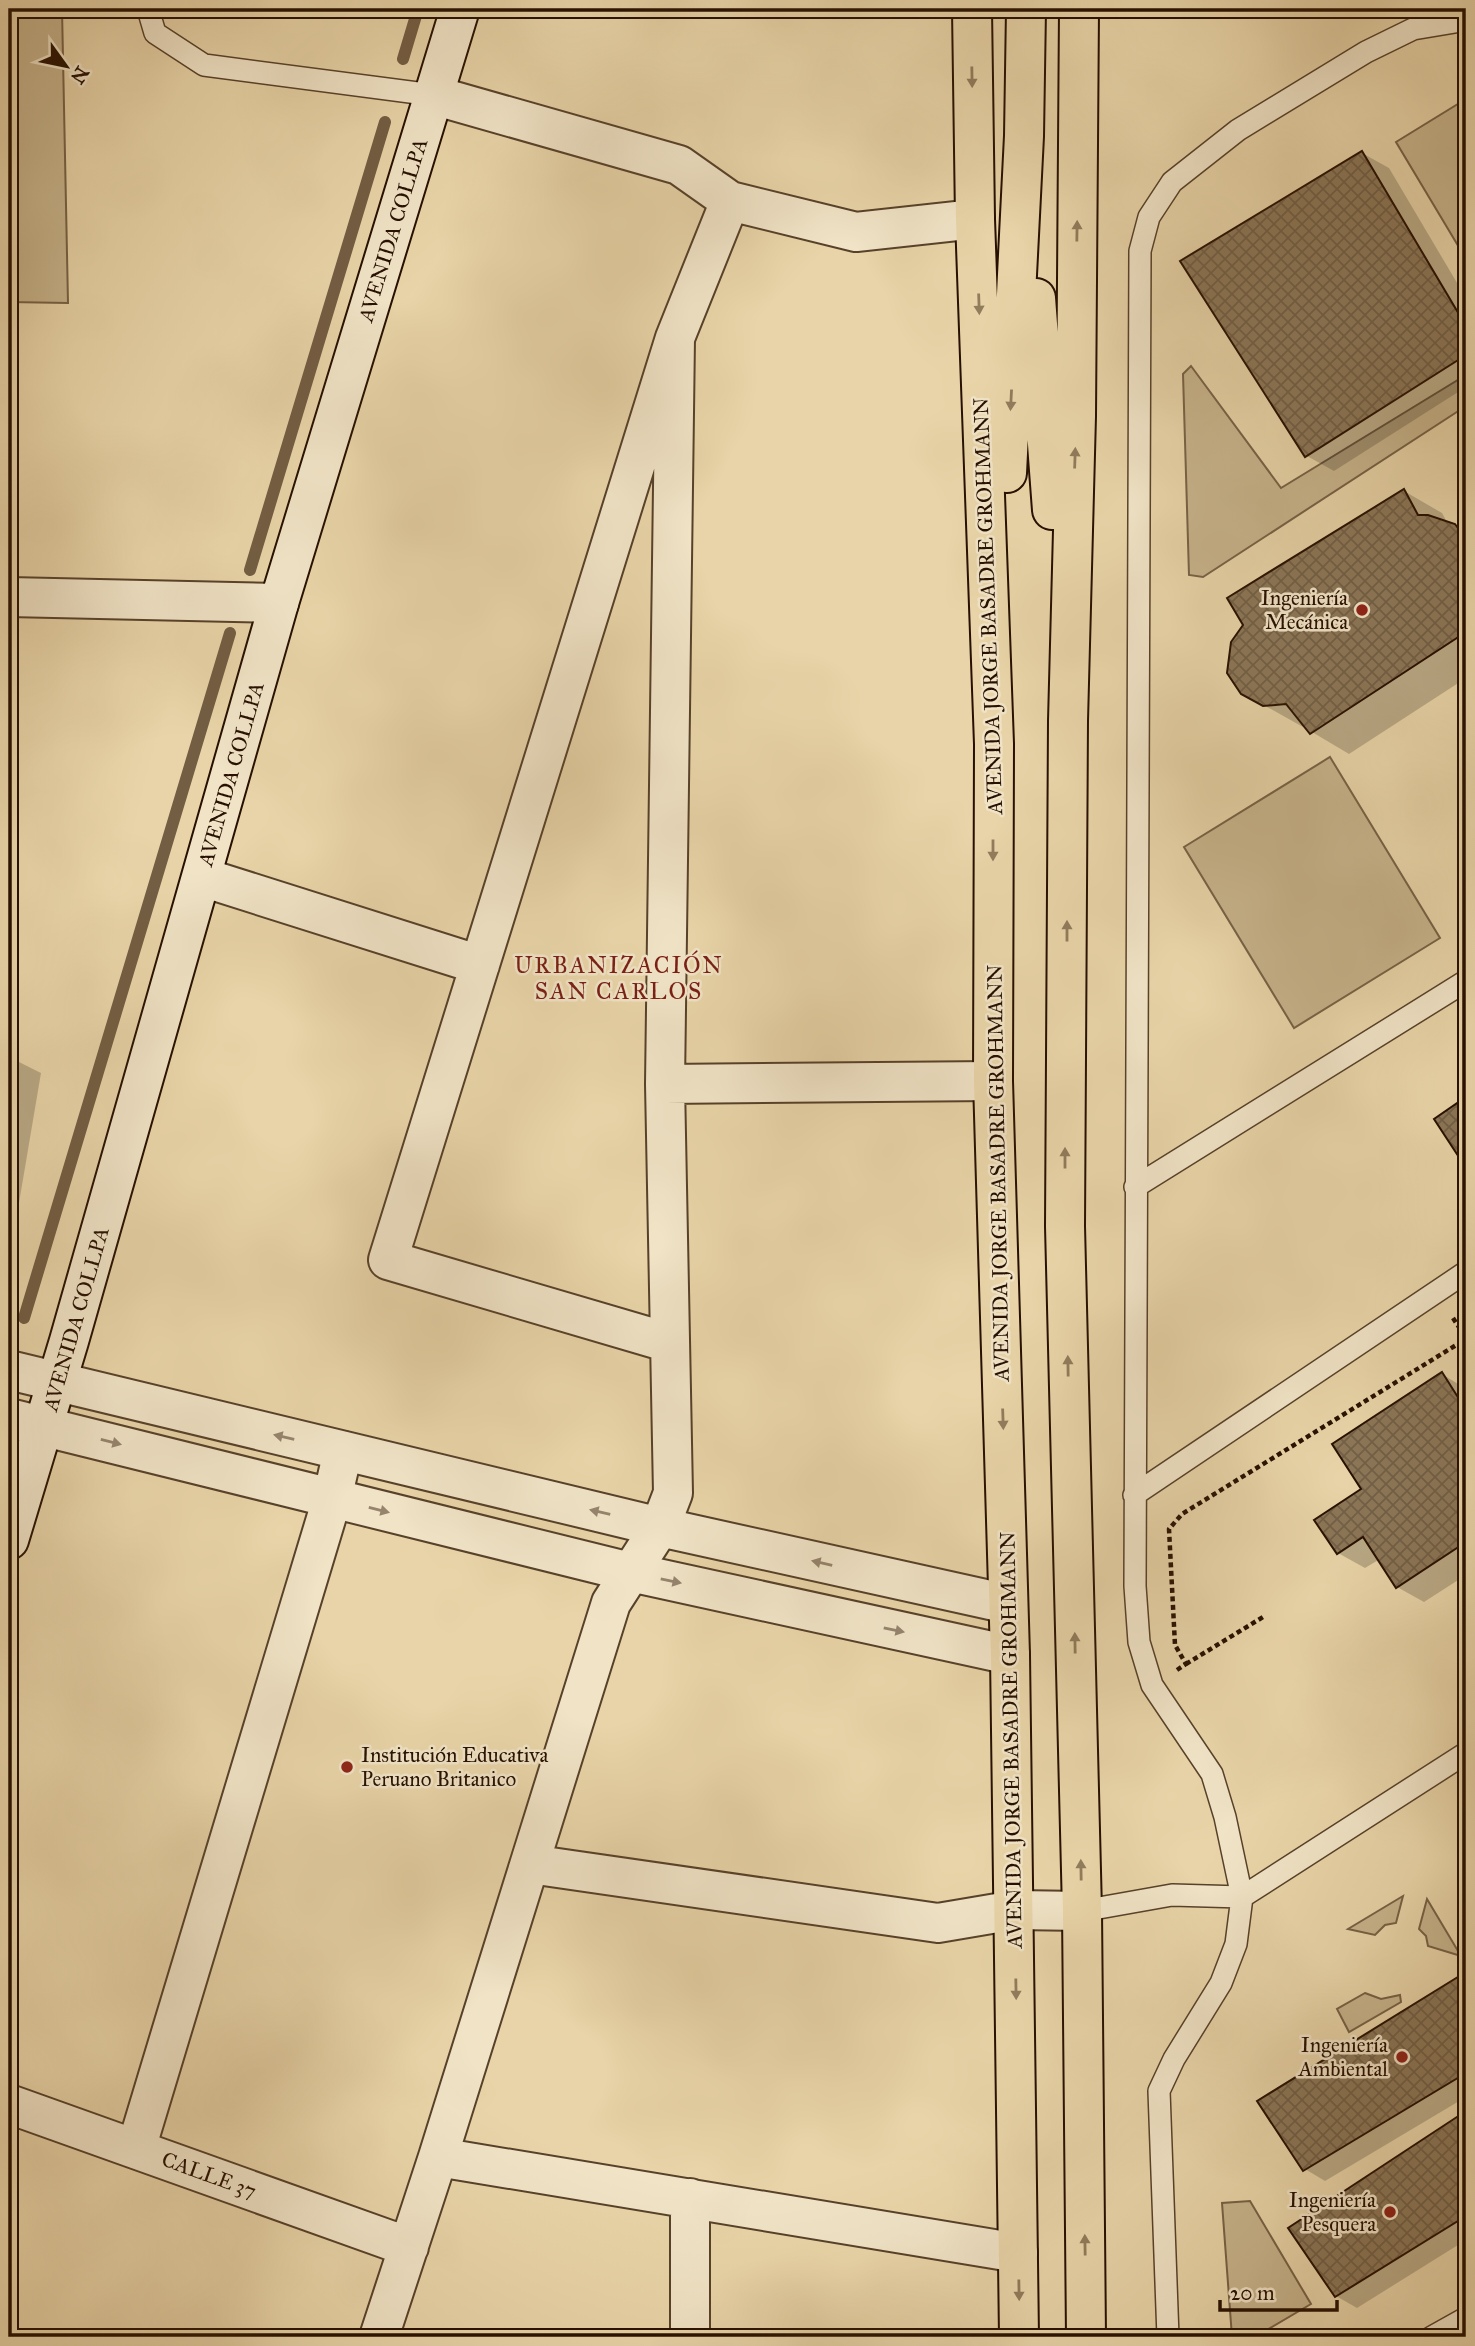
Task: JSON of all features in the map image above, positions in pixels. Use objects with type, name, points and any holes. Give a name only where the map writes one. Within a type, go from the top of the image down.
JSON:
[{"type":"highway","name":"AVENIDA JORGE BASADRE GROHMANN","points":[[972,9],[975,219],[994,744],[993,1081],[1010,1655],[1019,2337]]},
{"type":"highway","points":[[994,744],[1024,136],[1026,9]]},
{"type":"highway","points":[[1079,9],[1076,416],[1068,721],[1065,1226],[1082,1911],[1086,2337]]},
{"type":"highway","points":[[1024,136],[1068,721]]},
{"type":"street","name":"AVENIDA COLLPA","points":[[9,1540],[27,1422],[57,1383],[279,603],[460,9]]},
{"type":"street","points":[[433,95],[679,165],[730,201],[856,232],[975,219]]},
{"type":"street","points":[[670,1343],[388,1260],[675,338],[730,201]]},
{"type":"street","points":[[379,2337],[439,2157],[611,1603],[660,1527],[673,1493],[665,1084],[675,338]]},
{"type":"street","points":[[9,597],[279,603]]},
{"type":"street","points":[[202,877],[480,965]]},
{"type":"street","points":[[665,1084],[993,1081]]},
{"type":"street","points":[[9,1370],[660,1527],[1008,1604]]},
{"type":"street","points":[[27,1422],[630,1572],[1010,1655]]},
{"type":"street","points":[[136,2149],[332,1499],[343,1451]]},
{"type":"street","points":[[530,1864],[937,1923],[1015,1910],[1082,1911]]},
{"type":"street","name":"CALLE 37","points":[[9,2104],[409,2247]]},
{"type":"street","points":[[439,2157],[1018,2253]]},
{"type":"street","points":[[690,2199],[690,2337]]},
{"type":"lane","points":[[148,9],[155,33],[204,65],[433,95]]},
{"type":"lane","points":[[1168,2337],[1159,2091],[1180,2049],[1221,1983],[1236,1944],[1242,1897],[1226,1817],[1212,1774],[1152,1685],[1139,1642],[1135,1586],[1140,251],[1149,217],[1171,182],[1238,130],[1366,52],[1413,29],[1466,22]]},
{"type":"lane","points":[[1135,1187],[1466,981]]},
{"type":"lane","points":[[1134,1495],[1466,1272]]},
{"type":"lane","points":[[1082,1911],[1172,1895],[1242,1897],[1466,1753]]},
{"type":"lane","points":[[1432,2337],[1466,2318]]},
{"type":"path","points":[[1186,1664],[1175,1645],[1168,1529],[1182,1514],[1466,1339]]},
{"type":"path","points":[[1152,1685],[1263,1617]]},
{"type":"shaded area","points":[[9,9],[62,9],[68,303],[9,302]]},
{"type":"shaded area","points":[[1466,99],[1466,259],[1396,142]]},
{"type":"shaded area","points":[[1191,366],[1281,488],[1466,375],[1466,406],[1203,577],[1189,575],[1183,374]]},
{"type":"shaded area","points":[[1330,757],[1440,938],[1294,1028],[1184,847]]},
{"type":"shaded area","points":[[1403,1896],[1396,1923],[1385,1925],[1375,1935],[1348,1929]]},
{"type":"shaded area","points":[[1427,1899],[1461,1956],[1428,1946],[1426,1936],[1419,1929]]},
{"type":"shaded area","points":[[1365,1993],[1381,1999],[1400,1995],[1401,2002],[1349,2032],[1337,2009]]},
{"type":"shaded area","points":[[1250,2201],[1311,2304],[1255,2337],[1232,2337],[1222,2203]]},
{"type":"building","points":[[1362,151],[1466,326],[1466,355],[1305,457],[1180,261]]},
{"type":"building","points":[[1404,489],[1418,515],[1428,515],[1455,524],[1466,539],[1466,577],[1463,583],[1466,588],[1466,632],[1310,734],[1286,704],[1263,706],[1241,694],[1227,673],[1231,642],[1243,625],[1227,598]]},
{"type":"building","points":[[1466,1097],[1466,1168],[1434,1119]]},
{"type":"building","points":[[1442,1372],[1466,1410],[1466,1542],[1396,1588],[1363,1537],[1337,1554],[1314,1520],[1361,1489],[1332,1444]]},
{"type":"building","points":[[1466,1972],[1466,2073],[1303,2171],[1257,2101]]},
{"type":"building","points":[[1466,2111],[1466,2216],[1335,2297],[1288,2228]]},
{"type":"waterway","points":[[403,59],[418,9]]},
{"type":"waterway","points":[[250,570],[385,122]]},
{"type":"waterway","points":[[24,1318],[230,633]]},
{"type":"place","name":"Ingeniería Mecánica","points":[[1362,610]]},
{"type":"place","name":"Institución Educativa Peruano Britanico","points":[[347,1767]]},
{"type":"place","name":"Ingeniería Ambiental","points":[[1402,2057]]},
{"type":"place","name":"Ingeniería Pesquera","points":[[1390,2212]]},
{"type":"district","name":"URBANIZACIÓN SAN CARLOS","points":[[619,978]]}]
